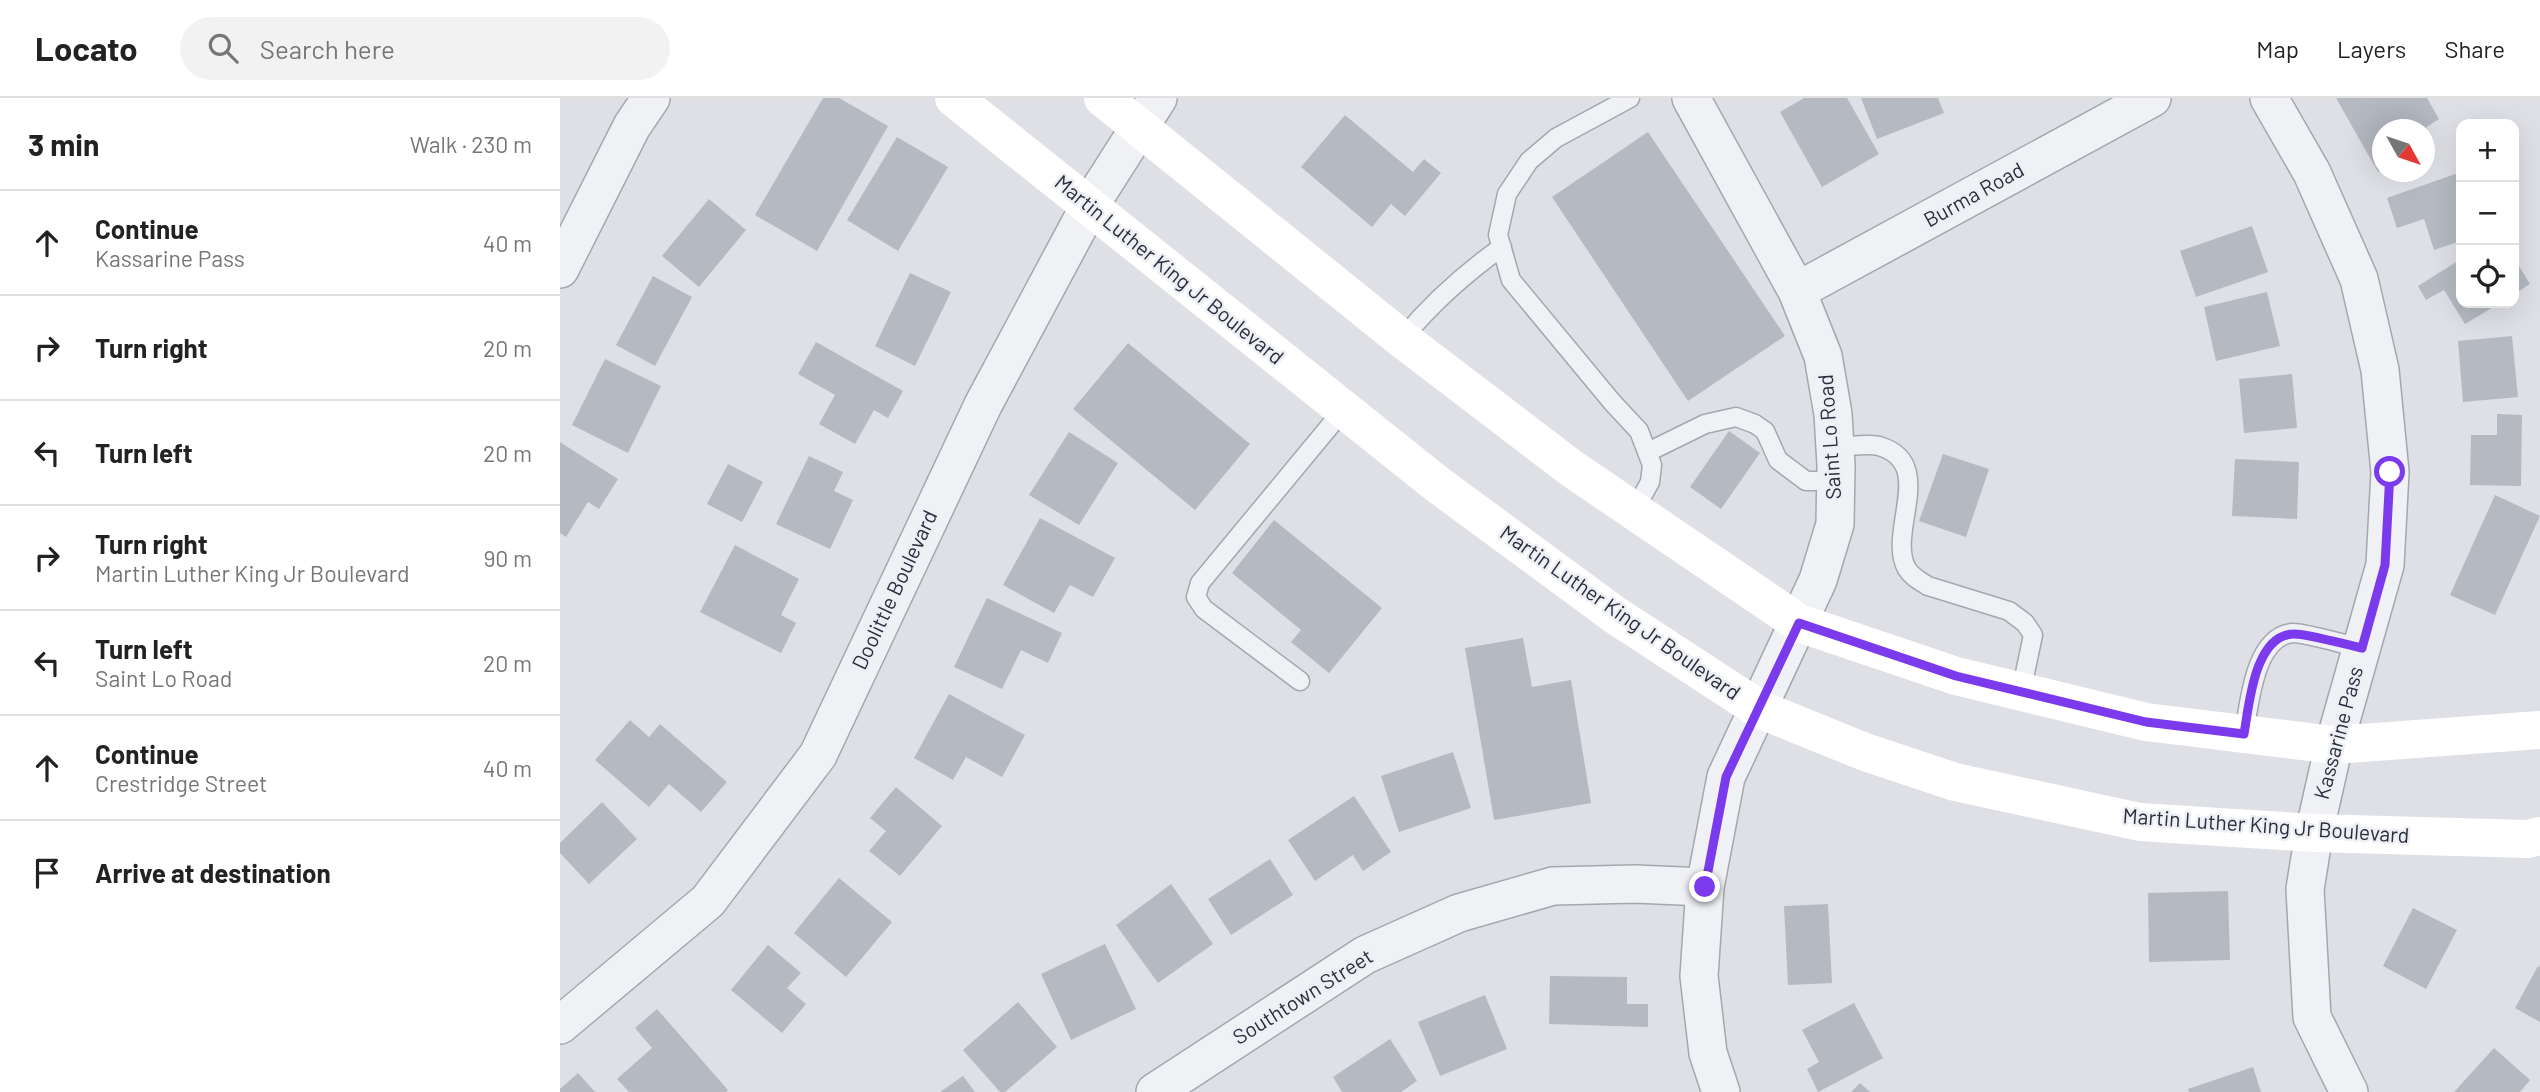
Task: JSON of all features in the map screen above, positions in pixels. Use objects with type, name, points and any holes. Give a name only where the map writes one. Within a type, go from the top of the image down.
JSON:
[{"type":"main road","name":"Martin Luther King Jr Boulevard","points":[[954,98],[1437,484],[1615,615],[1759,709],[1865,751],[1969,785],[2140,822],[2314,833],[2528,839],[2540,836]]},
{"type":"main road","points":[[1103,98],[1149,113],[1402,339],[1571,468],[1799,623],[1956,676],[2146,722],[2334,745],[2540,730]]},
{"type":"street","points":[[560,269],[632,126],[651,98]]},
{"type":"street","name":"Saint Lo Road","points":[[1691,98],[1797,291],[1823,356],[1833,414],[1835,464],[1835,524],[1818,580],[1726,777],[1705,887],[1699,976],[1708,1053],[1721,1092]]},
{"type":"street","name":"Burma Road","points":[[1797,291],[2152,98]]},
{"type":"street","name":"Kassarine Pass","points":[[2269,98],[2312,173],[2359,279],[2380,370],[2390,472],[2385,565],[2334,745],[2314,833],[2305,889],[2312,1017],[2349,1092]]},
{"type":"street","name":"Doolittle Boulevard","points":[[560,1025],[708,901],[818,755],[983,405],[1090,205],[1149,113]]},
{"type":"street","name":"Southtown Street","points":[[1155,1092],[1365,955],[1460,913],[1553,886],[1634,884],[1705,887]]},
{"type":"lane","points":[[1630,98],[1556,138],[1529,161],[1507,194],[1498,235],[1511,279],[1639,431],[1652,465],[1650,482],[1634,511]]},
{"type":"lane","points":[[1402,339],[1424,313],[1450,289],[1502,247]]},
{"type":"lane","points":[[1300,681],[1204,609],[1196,597],[1200,583],[1344,409]]},
{"type":"lane","points":[[1648,453],[1706,424],[1736,417],[1765,431],[1778,460],[1806,481],[1835,464],[1878,446],[1904,463],[1909,477],[1902,555],[1906,568],[1916,579],[1928,586],[2009,611],[2025,622],[2033,635],[2021,692]]},
{"type":"lane","points":[[2244,734],[2255,674],[2264,655],[2276,640],[2292,633],[2362,648]]},
{"type":"building","points":[[823,98],[839,98],[888,126],[817,251],[755,215]]},
{"type":"building","points":[[1804,98],[1847,98],[1879,154],[1822,187],[1780,112]]},
{"type":"building","points":[[1861,98],[1938,98],[1944,113],[1877,139]]},
{"type":"building","points":[[2336,98],[2427,98],[2439,119],[2435,122],[2435,119],[2372,119],[2372,161]]},
{"type":"building","points":[[1345,115],[1413,172],[1424,159],[1441,173],[1405,216],[1391,204],[1372,227],[1301,167]]},
{"type":"building","points":[[1648,132],[1785,336],[1688,401],[1552,197]]},
{"type":"building","points":[[897,137],[948,167],[898,251],[847,220]]},
{"type":"building","points":[[2456,174],[2456,243],[2434,250],[2424,219],[2397,228],[2387,198]]},
{"type":"building","points":[[709,199],[746,230],[699,287],[662,256]]},
{"type":"building","points":[[2252,226],[2268,272],[2196,297],[2180,251]]},
{"type":"building","points":[[2456,262],[2456,308],[2492,308],[2465,324],[2444,290],[2426,300],[2418,286]]},
{"type":"building","points":[[2519,266],[2530,284],[2519,291]]},
{"type":"building","points":[[910,273],[951,292],[915,366],[875,346]]},
{"type":"building","points":[[653,276],[692,297],[655,366],[616,345]]},
{"type":"building","points":[[2267,292],[2280,346],[2216,361],[2204,307]]},
{"type":"building","points":[[2512,336],[2518,397],[2463,402],[2458,341]]},
{"type":"building","points":[[816,342],[903,391],[888,418],[874,410],[855,444],[819,424],[835,395],[798,374]]},
{"type":"building","points":[[1128,343],[1250,444],[1195,510],[1073,409]]},
{"type":"building","points":[[605,359],[661,386],[628,453],[572,425]]},
{"type":"building","points":[[2292,374],[2297,428],[2244,433],[2239,379]]},
{"type":"building","points":[[2497,414],[2522,415],[2521,486],[2470,485],[2471,435],[2497,435]]},
{"type":"building","points":[[1729,431],[1760,453],[1721,509],[1690,487]]},
{"type":"building","points":[[1069,432],[1118,463],[1079,525],[1029,495]]},
{"type":"building","points":[[560,442],[618,479],[599,509],[588,502],[566,537],[560,533]]},
{"type":"building","points":[[1943,454],[1989,469],[1966,537],[1919,521]]},
{"type":"building","points":[[809,456],[843,472],[834,491],[853,500],[830,549],[776,524]]},
{"type":"building","points":[[2235,459],[2299,462],[2297,519],[2232,516]]},
{"type":"building","points":[[728,464],[763,482],[742,522],[707,504]]},
{"type":"building","points":[[2495,495],[2540,516],[2495,615],[2450,595]]},
{"type":"building","points":[[1040,518],[1115,558],[1093,597],[1070,585],[1054,613],[1003,585]]},
{"type":"building","points":[[1274,520],[1382,608],[1329,673],[1291,642],[1301,630],[1232,573]]},
{"type":"building","points":[[735,545],[799,579],[781,615],[796,623],[781,653],[700,612]]},
{"type":"building","points":[[987,598],[1062,633],[1048,663],[1021,650],[1002,689],[954,667]]},
{"type":"building","points":[[1523,638],[1532,687],[1571,680],[1591,803],[1494,820],[1465,648]]},
{"type":"building","points":[[949,694],[1025,735],[1002,777],[966,757],[953,780],[914,758]]},
{"type":"building","points":[[630,720],[649,737],[660,724],[727,782],[701,812],[669,784],[649,807],[595,760]]},
{"type":"building","points":[[1453,752],[1471,808],[1399,832],[1381,776]]},
{"type":"building","points":[[896,787],[942,826],[900,876],[869,851],[886,831],[870,818]]},
{"type":"building","points":[[1354,796],[1391,852],[1363,871],[1353,855],[1315,881],[1288,840]]},
{"type":"building","points":[[602,802],[637,839],[589,884],[560,853],[560,843]]},
{"type":"building","points":[[1270,859],[1293,895],[1231,935],[1208,899]]},
{"type":"building","points":[[839,878],[892,922],[846,977],[794,933]]},
{"type":"building","points":[[1171,884],[1213,944],[1158,983],[1116,925]]},
{"type":"building","points":[[2228,891],[2230,960],[2149,962],[2148,893]]},
{"type":"building","points":[[1828,904],[1832,983],[1788,985],[1784,906]]},
{"type":"building","points":[[2413,908],[2457,930],[2426,989],[2383,966]]},
{"type":"building","points":[[1105,944],[1136,1009],[1071,1040],[1041,974]]},
{"type":"building","points":[[768,945],[801,973],[787,988],[806,1004],[782,1033],[731,990]]},
{"type":"building","points":[[2538,966],[2540,967],[2540,1022],[2515,1008]]},
{"type":"building","points":[[1550,976],[1627,977],[1627,1004],[1648,1004],[1648,1027],[1549,1024]]},
{"type":"building","points":[[1485,995],[1507,1049],[1440,1076],[1418,1022]]},
{"type":"building","points":[[1018,1002],[1057,1047],[1005,1092],[1000,1092],[963,1050]]},
{"type":"building","points":[[1854,1003],[1883,1058],[1818,1092],[1807,1069],[1819,1062],[1802,1030]]},
{"type":"building","points":[[657,1009],[728,1090],[726,1092],[629,1092],[617,1079],[652,1048],[635,1028]]},
{"type":"building","points":[[1390,1039],[1417,1081],[1401,1092],[1342,1092],[1333,1077]]},
{"type":"building","points":[[2494,1048],[2530,1080],[2520,1092],[2454,1092]]},
{"type":"building","points":[[2253,1067],[2261,1092],[2189,1092],[2188,1089]]},
{"type":"building","points":[[578,1073],[595,1092],[560,1092],[560,1089]]},
{"type":"building","points":[[963,1076],[975,1092],[940,1092]]},
{"type":"building","points":[[1860,1083],[1870,1092],[1851,1092]]},
{"type":"route","points":[[1705,887],[1726,777],[1799,623],[1956,676],[2146,722],[2244,734],[2255,674],[2264,655],[2276,640],[2292,633],[2362,648],[2385,565],[2390,472]]}]
